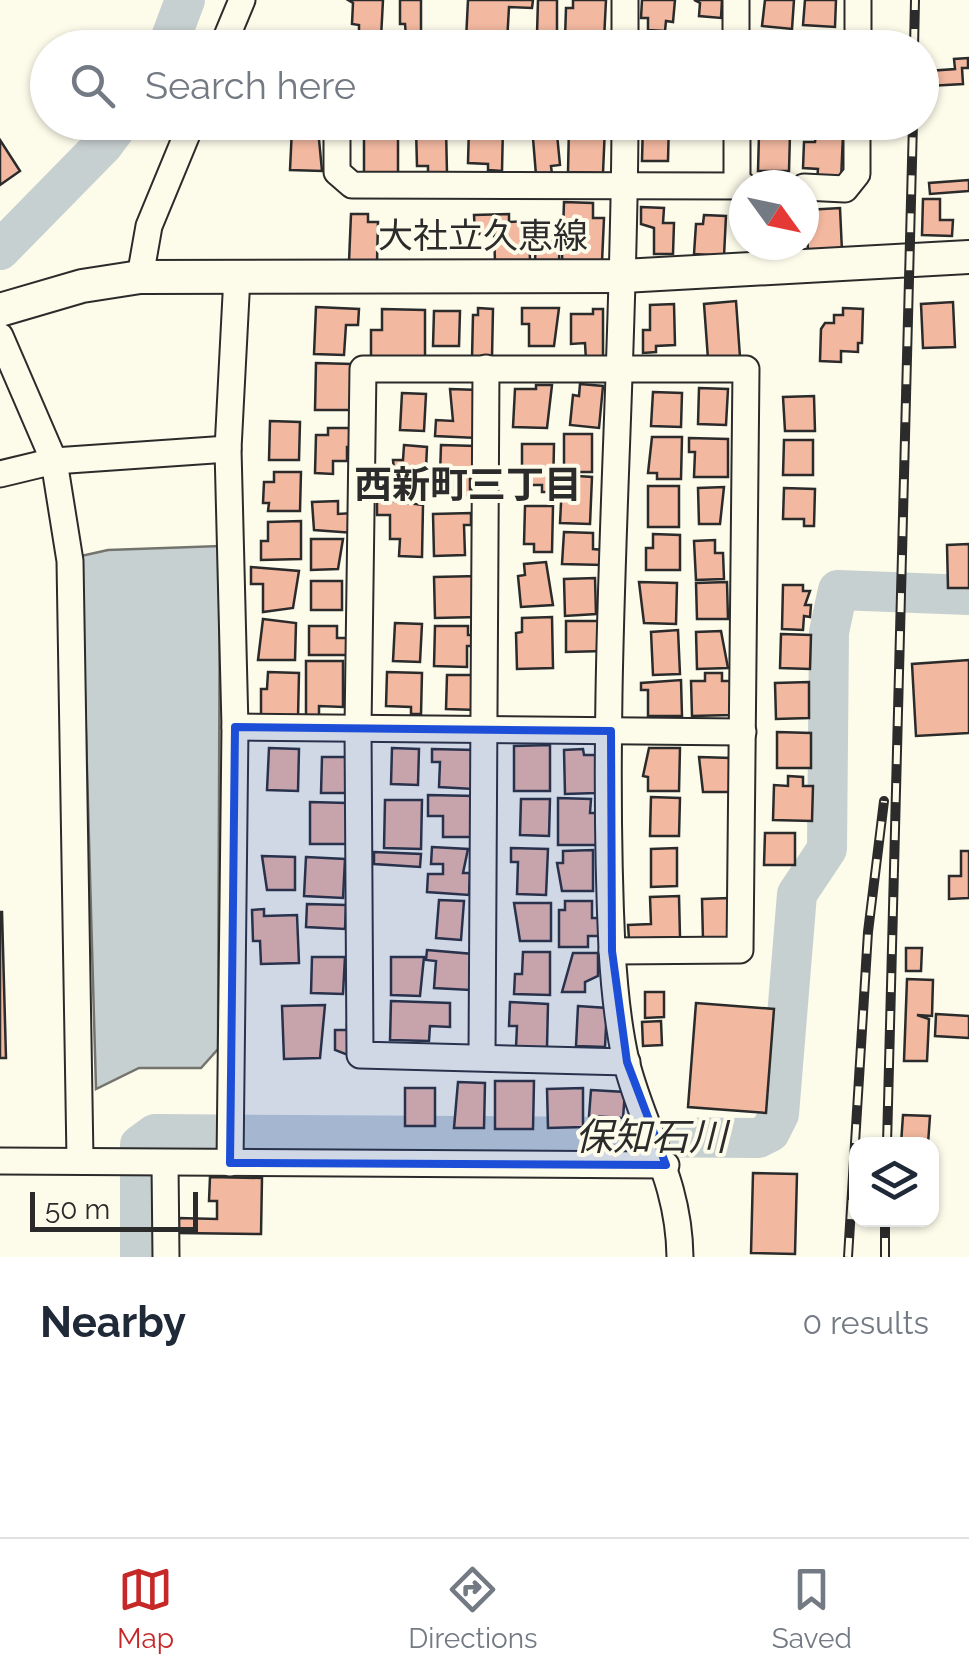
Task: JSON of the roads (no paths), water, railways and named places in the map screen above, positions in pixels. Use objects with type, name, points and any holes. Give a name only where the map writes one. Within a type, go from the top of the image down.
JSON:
[{"type":"main road","name":"大社立久恵線","points":[[0,310],[82,286],[140,276],[623,276],[969,257]]},
{"type":"street","points":[[230,30],[242,0]]},
{"type":"street","points":[[625,30],[626,0]]},
{"type":"street","points":[[736,0],[736,30]]},
{"type":"street","points":[[858,0],[858,30]]},
{"type":"street","points":[[140,276],[149,226],[185,140]]},
{"type":"street","points":[[337,140],[337,172],[352,185],[729,185]]},
{"type":"street","points":[[625,140],[611,731],[612,951],[626,1062],[666,1165],[680,1220],[680,1257]]},
{"type":"street","points":[[737,140],[739,170]]},
{"type":"street","points":[[819,188],[845,189],[857,174],[857,140]]},
{"type":"street","points":[[230,1163],[234,727],[228,449],[237,276]]},
{"type":"street","points":[[0,336],[54,460],[70,561],[80,1159]]},
{"type":"street","points":[[482,1055],[486,368]]},
{"type":"street","points":[[612,951],[740,950],[746,370],[363,369],[358,728],[360,1055],[482,1055],[626,1062]]},
{"type":"street","points":[[0,474],[54,460],[228,449]]},
{"type":"street","points":[[234,727],[743,732]]},
{"type":"street","points":[[0,1161],[666,1165]]},
{"type":"street","points":[[165,1163],[166,1257]]},
{"type":"waterway","points":[[174,30],[185,0]]},
{"type":"waterway","points":[[0,250],[107,140]]},
{"type":"waterway","name":"保知石川","points":[[140,1257],[140,1145],[155,1134],[758,1138],[770,1132],[779,1114],[797,894],[827,849],[829,632],[838,590],[969,595]]},
{"type":"railway","points":[[914,30],[915,0]]},
{"type":"railway","points":[[887,1137],[913,140]]},
{"type":"railway","points":[[848,1257],[868,932],[884,801]]},
{"type":"railway","points":[[885,1227],[885,1257]]},
{"type":"district","name":"西新町三丁目","points":[[468,485]]}]
